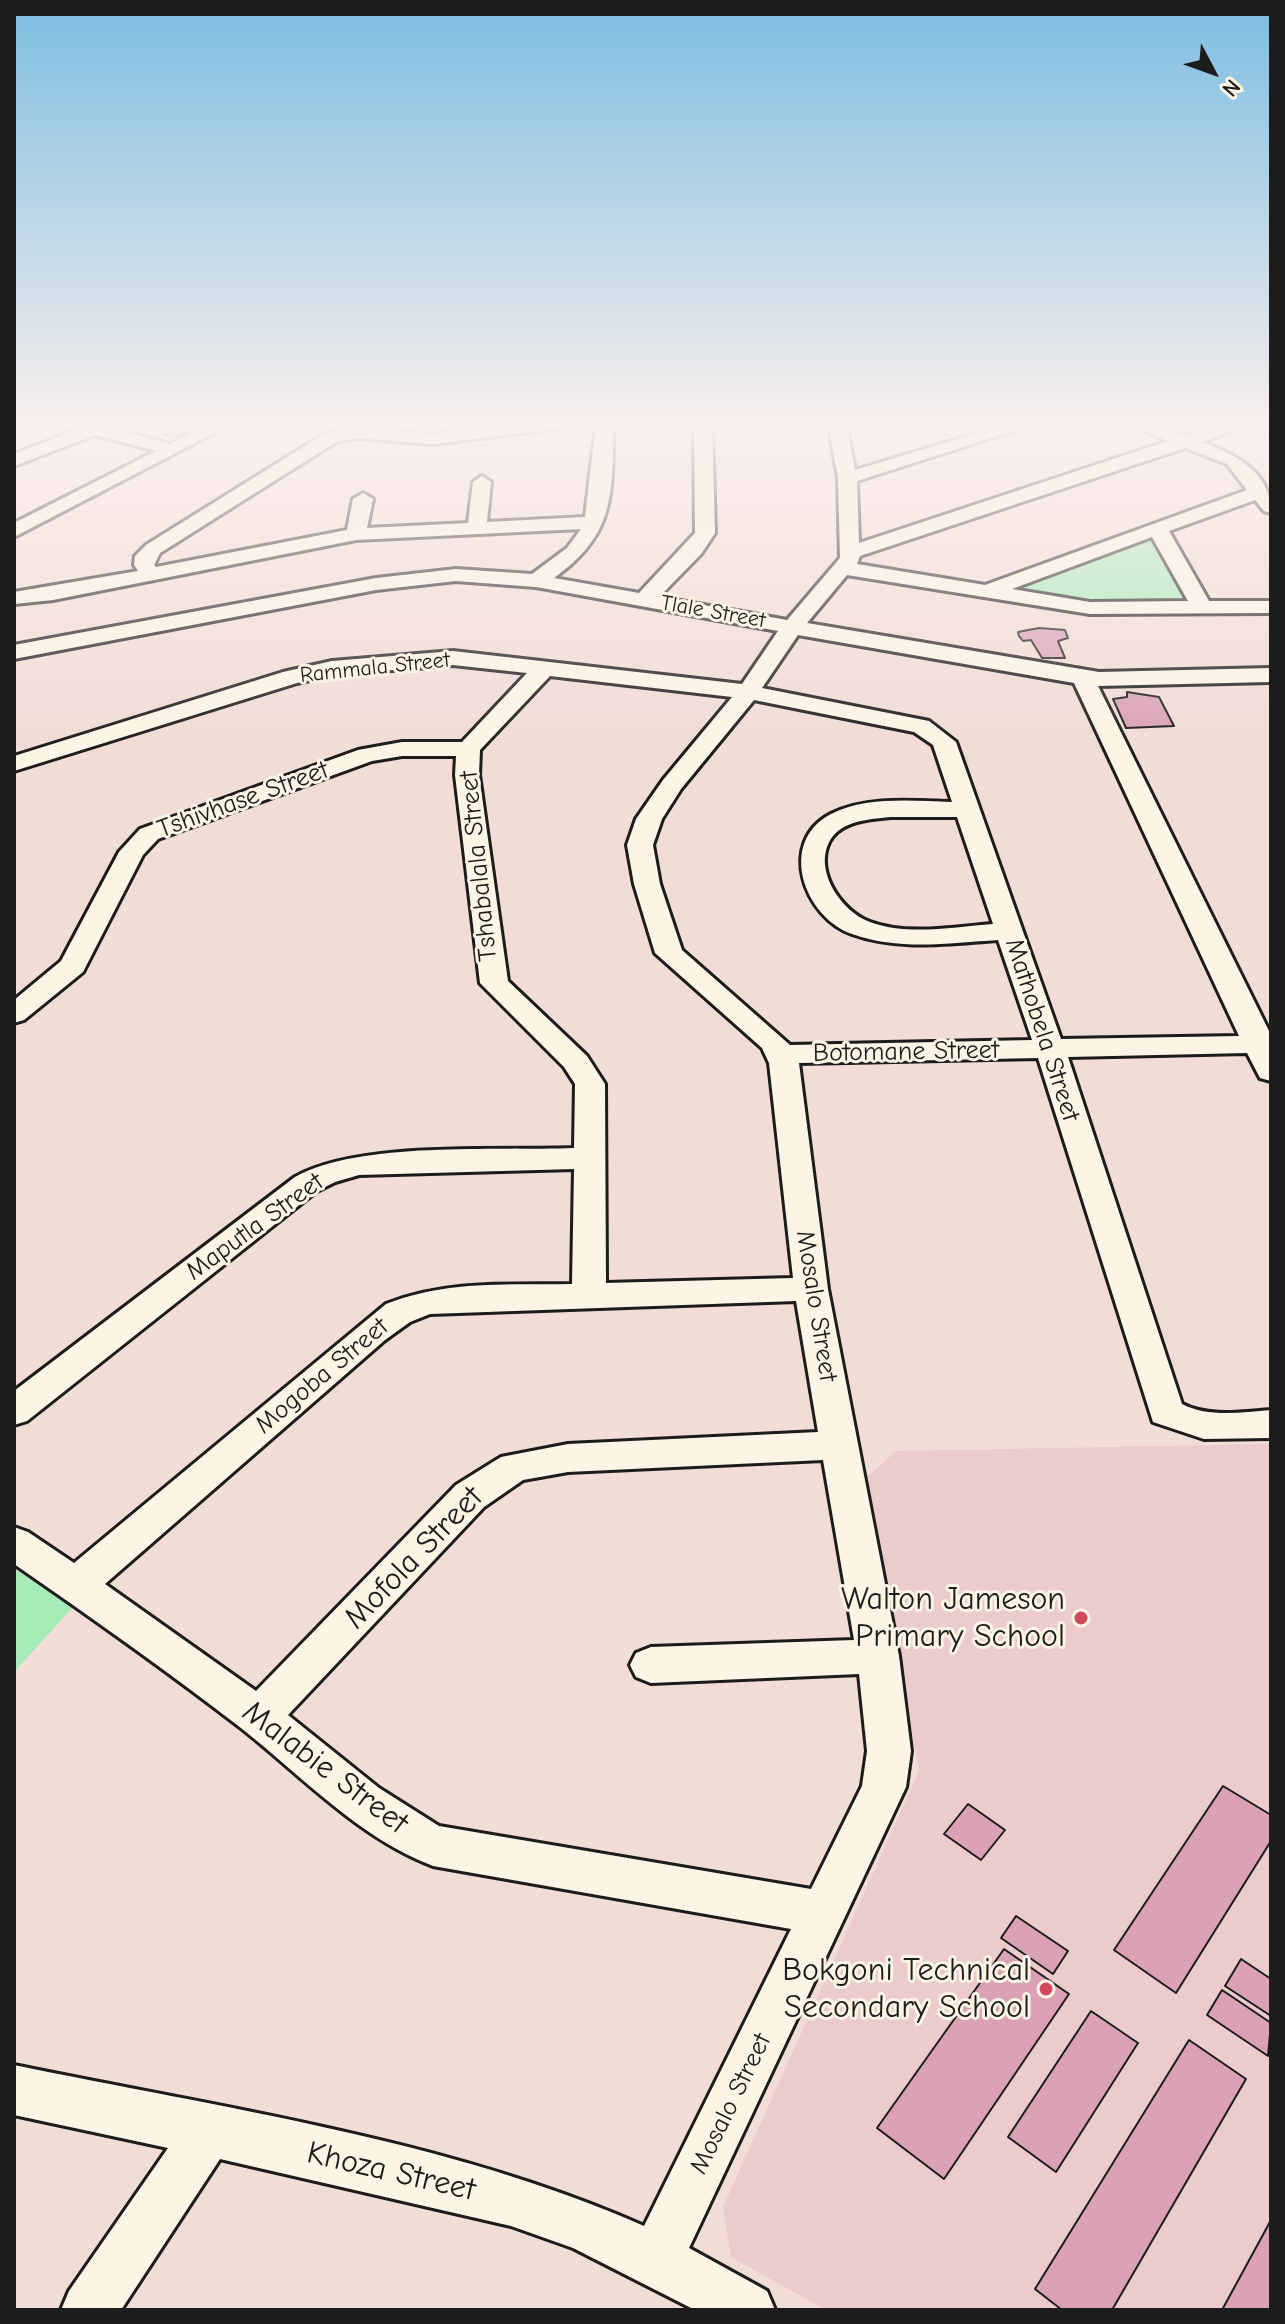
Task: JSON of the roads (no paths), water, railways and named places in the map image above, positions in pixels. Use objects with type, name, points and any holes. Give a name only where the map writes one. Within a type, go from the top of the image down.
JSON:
[{"type":"street","points":[[151,574],[144,565],[145,556],[181,531]]},
{"type":"street","points":[[14,598],[53,594],[356,534],[395,531]]},
{"type":"street","points":[[536,581],[586,540],[590,531]]},
{"type":"street","points":[[644,600],[694,550],[705,531]]},
{"type":"street","points":[[847,531],[847,560]]},
{"type":"street","points":[[781,1054],[765,1035],[669,953],[647,884],[640,845],[649,819],[663,798],[748,692],[792,627],[847,560],[928,531]]},
{"type":"street","points":[[981,593],[1148,531]]},
{"type":"street","points":[[1159,531],[1202,607]]},
{"type":"street","points":[[847,560],[981,593],[1090,608],[1271,607]]},
{"type":"street","name":"Tlale Street","points":[[14,652],[376,584],[456,575],[536,581],[1083,678],[1271,675]]},
{"type":"street","name":"Rammala Street","points":[[14,764],[318,670],[438,658],[748,692]]},
{"type":"street","name":"Tshabalala Street","points":[[544,669],[468,749],[467,775],[482,875],[490,971],[503,995],[586,1074],[592,1095],[588,1158],[589,1293]]},
{"type":"street","points":[[1083,678],[1265,1044],[1271,1072]]},
{"type":"street","name":"Mathobela Street","points":[[748,692],[921,726],[944,742],[1050,1049],[1166,1412],[1183,1423],[1199,1427],[1271,1424]]},
{"type":"street","name":"Tshivhase Street","points":[[14,1014],[73,966],[132,852],[149,834],[367,755],[402,749],[468,749]]},
{"type":"street","points":[[967,810],[846,815],[828,826],[815,842],[812,862],[819,891],[832,912],[867,931],[895,935],[1009,931]]},
{"type":"street","name":"Botomane Street","points":[[781,1054],[1265,1044]]},
{"type":"street","name":"Mosalo Street","points":[[656,2259],[884,1787],[889,1751],[878,1656],[811,1289],[781,1054]]},
{"type":"street","name":"Maputla Street","points":[[14,1411],[268,1213],[324,1174],[359,1165],[588,1158]]},
{"type":"street","name":"Mogoba Street","points":[[76,1585],[398,1313],[425,1302],[589,1293],[811,1289]]},
{"type":"street","name":"Mofola Street","points":[[259,1717],[470,1496],[514,1467],[568,1458],[839,1445]]},
{"type":"street","name":"Malabie Street","points":[[14,1543],[259,1717],[376,1812],[403,1831],[433,1845],[823,1913]]},
{"type":"street","points":[[651,1665],[878,1656]]},
{"type":"street","name":"Khoza Street","points":[[14,2090],[365,2164],[511,2200],[581,2225],[656,2259],[748,2310]]},
{"type":"street","points":[[88,2310],[145,2230],[208,2131]]},
{"type":"place","name":"Walton Jameson Primary School","points":[[1081,1618]]},
{"type":"place","name":"Bokgoni Technical Secondary School","points":[[1046,1989]]}]
